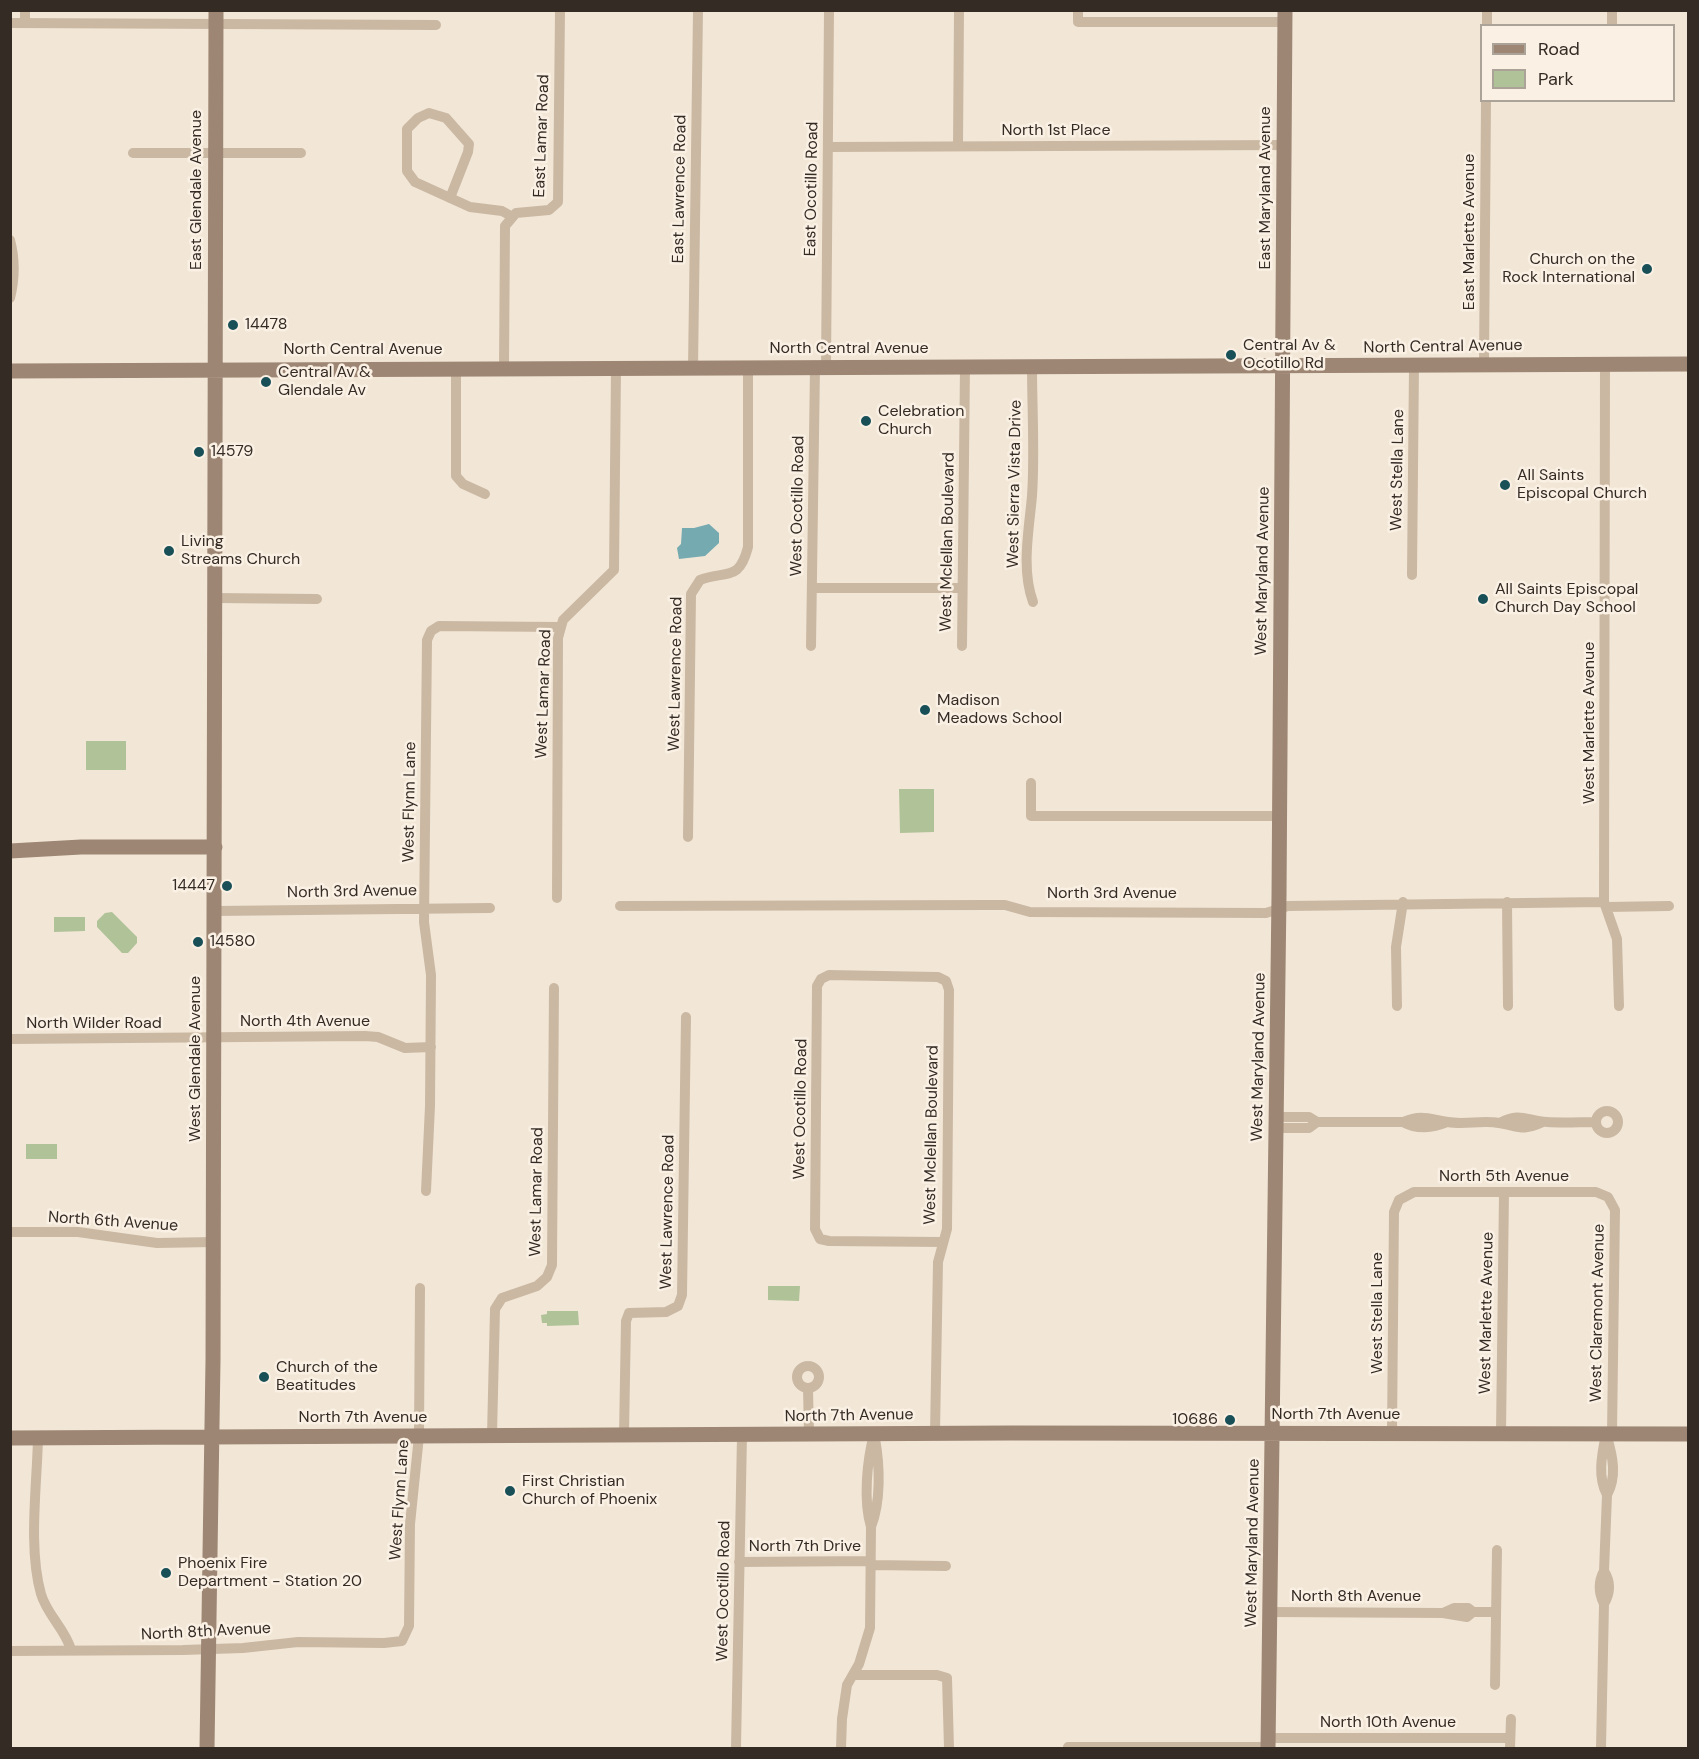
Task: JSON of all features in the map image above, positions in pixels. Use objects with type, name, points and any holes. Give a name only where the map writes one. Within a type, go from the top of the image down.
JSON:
[{"type":"main road","name":"East Maryland Avenue","points":[[1283,366],[1285,16]]},
{"type":"main road","name":"East Glendale Avenue","points":[[215,17],[215,369]]},
{"type":"main road","name":"North Central Avenue","points":[[10,371],[1689,364]]},
{"type":"main road","name":"West Maryland Avenue","points":[[1268,1744],[1277,1122],[1283,366]]},
{"type":"main road","name":"West Glendale Avenue","points":[[207,1749],[212,1437],[215,369]]},
{"type":"main road","points":[[10,851],[81,847],[215,847]]},
{"type":"main road","name":"North 7th Avenue","points":[[10,1438],[935,1433],[1689,1434]]},
{"type":"street","points":[[25,10],[25,23]]},
{"type":"street","name":"East Lamar Road","points":[[511,216],[522,211],[550,210],[558,203],[560,10]]},
{"type":"street","name":"East Lawrence Road","points":[[693,368],[698,10]]},
{"type":"street","name":"East Ocotillo Road","points":[[820,367],[828,147],[829,10]]},
{"type":"street","points":[[958,146],[959,10]]},
{"type":"street","points":[[1078,10],[1078,22],[1285,16]]},
{"type":"street","points":[[10,23],[215,17],[436,25]]},
{"type":"street","name":"East Marlette Avenue","points":[[1484,364],[1486,102]]},
{"type":"street","points":[[450,198],[469,144],[446,118],[429,113],[418,118],[407,129],[407,171],[414,182],[470,207],[502,211],[511,216],[504,231],[504,368]]},
{"type":"street","name":"North 1st Place","points":[[828,147],[1284,145]]},
{"type":"street","points":[[133,153],[301,153]]},
{"type":"street","points":[[10,240],[14,255],[14,283],[10,298]]},
{"type":"street","name":"West Marlette Avenue","points":[[1605,364],[1605,904]]},
{"type":"street","name":"West Stella Lane","points":[[1412,575],[1414,365]]},
{"type":"street","name":"West Mclellan Boulevard","points":[[962,646],[965,366]]},
{"type":"street","name":"West Sierra Vista Drive","points":[[1032,366],[1032,495],[1028,556],[1029,589],[1033,602]]},
{"type":"street","name":"West Lawrence Road","points":[[688,837],[691,594],[700,580],[735,573],[742,567],[748,547],[748,367]]},
{"type":"street","name":"West Ocotillo Road","points":[[811,646],[820,367]]},
{"type":"street","points":[[456,368],[456,476],[463,484],[485,494]]},
{"type":"street","name":"West Lamar Road","points":[[557,898],[560,627],[566,617],[614,570],[616,368]]},
{"type":"street","points":[[812,588],[962,588]]},
{"type":"street","points":[[214,598],[317,599]]},
{"type":"street","name":"West Flynn Lane","points":[[426,1191],[431,1047],[431,975],[424,935],[427,640],[431,631],[439,626],[560,627]]},
{"type":"street","points":[[1030,783],[1030,816],[1279,816]]},
{"type":"street","points":[[1397,1006],[1396,947],[1403,902]]},
{"type":"street","name":"North 3rd Avenue","points":[[620,906],[999,905],[1030,912],[1266,913],[1279,908],[1403,902],[1669,906]]},
{"type":"street","points":[[1507,902],[1508,1006]]},
{"type":"street","points":[[1605,904],[1617,939],[1619,1006]]},
{"type":"street","name":"North 3rd Avenue","points":[[215,911],[490,908]]},
{"type":"street","name":"West Mclellan Boulevard","points":[[821,979],[829,975],[938,977],[946,981],[949,990],[947,1229],[938,1262],[935,1433]]},
{"type":"street","name":"West Ocotillo Road","points":[[821,979],[817,986],[815,1229],[820,1239],[942,1242]]},
{"type":"street","name":"West Lamar Road","points":[[492,1435],[493,1325],[497,1305],[502,1298],[540,1284],[552,1265],[554,988]]},
{"type":"street","name":"West Lawrence Road","points":[[624,1435],[626,1321],[629,1313],[666,1312],[678,1306],[682,1295],[686,1017]]},
{"type":"street","name":"North 4th Avenue","points":[[214,1037],[365,1036],[378,1037],[405,1047],[431,1047]]},
{"type":"street","name":"North Wilder Road","points":[[10,1040],[214,1037]]},
{"type":"street","points":[[1277,1122],[1309,1117],[1317,1122],[1403,1122],[1414,1118],[1434,1118],[1447,1122],[1500,1123],[1510,1118],[1529,1117],[1543,1122],[1596,1122]]},
{"type":"street","name":"North 5th Avenue","points":[[1402,1196],[1414,1192],[1596,1192],[1606,1196]]},
{"type":"street","name":"West Marlette Avenue","points":[[1501,1434],[1504,1192]]},
{"type":"street","name":"West Stella Lane","points":[[1392,1433],[1394,1212],[1402,1196]]},
{"type":"street","name":"West Claremont Avenue","points":[[1601,1749],[1604,1604],[1599,1594],[1599,1579],[1604,1571],[1606,1496],[1612,1485],[1607,1478],[1613,1456],[1609,1434],[1615,1212],[1606,1196]]},
{"type":"street","name":"North 6th Avenue","points":[[10,1232],[78,1232],[157,1243],[213,1242]]},
{"type":"street","name":"West Flynn Lane","points":[[402,1641],[409,1626],[410,1524],[419,1436],[420,1288]]},
{"type":"street","points":[[808,1388],[809,1434]]},
{"type":"street","points":[[842,1749],[844,1699],[867,1643],[870,1628],[872,1527],[876,1514],[878,1456],[874,1434]]},
{"type":"street","name":"West Ocotillo Road","points":[[736,1749],[742,1435]]},
{"type":"street","points":[[38,1438],[36,1567],[41,1596],[69,1642],[71,1650]]},
{"type":"street","points":[[1495,1685],[1497,1550]]},
{"type":"street","name":"North 7th Drive","points":[[739,1562],[946,1566]]},
{"type":"street","name":"North 8th Avenue","points":[[1269,1612],[1443,1613],[1454,1608],[1468,1608],[1473,1612],[1496,1612]]},
{"type":"street","name":"North 8th Avenue","points":[[10,1651],[208,1649],[298,1642],[402,1641]]},
{"type":"street","points":[[853,1675],[937,1675],[947,1678],[949,1749]]},
{"type":"street","name":"North 10th Avenue","points":[[1068,1747],[1509,1743],[1510,1719]]},
{"type":"green space","points":[[86,741],[126,741],[126,770],[86,770]]},
{"type":"green space","points":[[899,789],[934,789],[934,832],[900,833]]},
{"type":"green space","points":[[112,912],[137,937],[137,943],[128,953],[122,953],[97,927],[97,921],[105,913]]},
{"type":"green space","points":[[54,917],[85,917],[85,931],[54,932]]},
{"type":"green space","points":[[26,1144],[57,1144],[57,1159],[26,1159]]},
{"type":"green space","points":[[768,1286],[800,1286],[799,1301],[768,1300]]},
{"type":"green space","points":[[547,1311],[578,1311],[579,1325],[547,1326],[547,1323],[542,1323],[541,1315],[547,1314]]},
{"type":"water","points":[[709,524],[719,533],[719,543],[705,556],[679,559],[677,548],[681,544],[682,528]]},
{"type":"place","name":"Church on the Rock International","points":[[1647,269]]},
{"type":"place","name":"14478","points":[[233,325]]},
{"type":"place","name":"Central Av & Ocotillo Rd","points":[[1231,355]]},
{"type":"place","name":"Central Av & Glendale Av","points":[[266,382]]},
{"type":"place","name":"Celebration Church","points":[[866,421]]},
{"type":"place","name":"14579","points":[[199,452]]},
{"type":"place","name":"All Saints Episcopal Church","points":[[1505,485]]},
{"type":"place","name":"Living Streams Church","points":[[169,551]]},
{"type":"place","name":"All Saints Episcopal Church Day School","points":[[1483,599]]},
{"type":"place","name":"Madison Meadows School","points":[[925,710]]},
{"type":"place","name":"14447","points":[[227,886]]},
{"type":"place","name":"14580","points":[[198,942]]},
{"type":"place","name":"Church of the Beatitudes","points":[[264,1377]]},
{"type":"place","name":"10686","points":[[1230,1420]]},
{"type":"place","name":"First Christian Church of Phoenix","points":[[510,1491]]},
{"type":"place","name":"Phoenix Fire Department - Station 20","points":[[166,1573]]}]
